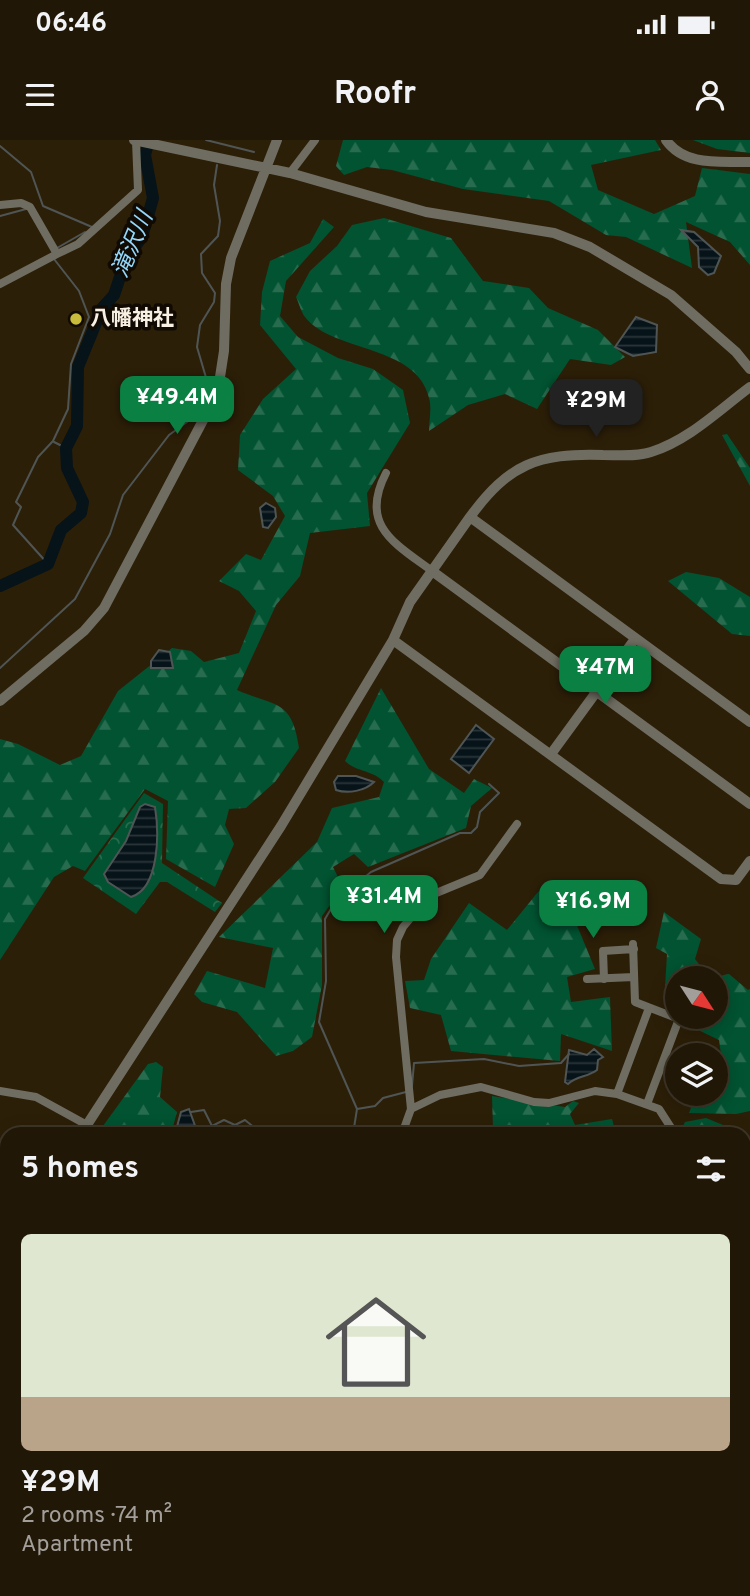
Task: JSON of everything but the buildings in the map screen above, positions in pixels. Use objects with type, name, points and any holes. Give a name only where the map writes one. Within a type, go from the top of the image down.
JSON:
[{"type":"street","points":[[0,284],[78,244],[138,190],[135,140],[290,173],[426,212],[554,233],[590,247],[671,295],[736,352],[750,369]]},
{"type":"street","points":[[0,701],[84,631],[104,608],[209,409],[225,351],[226,284],[231,258],[277,140]]},
{"type":"street","points":[[290,173],[315,140]]},
{"type":"street","points":[[666,140],[676,152],[692,159],[750,162]]},
{"type":"street","points":[[0,205],[21,203],[30,207],[57,254]]},
{"type":"street","points":[[85,1127],[281,826],[393,640],[410,602],[488,492],[522,466],[556,455],[649,453],[690,433],[750,387]]},
{"type":"street","points":[[386,473],[377,491],[376,511],[381,529],[432,571],[750,804]]},
{"type":"street","points":[[470,517],[750,722]]},
{"type":"street","points":[[551,754],[635,639]]},
{"type":"street","points":[[393,640],[721,879],[736,880],[750,862]]},
{"type":"street","points":[[405,1127],[411,1109],[396,957],[397,940],[403,927],[429,896],[480,875],[517,824]]},
{"type":"street","points":[[604,979],[603,951],[634,946],[635,1002],[679,1018],[647,1104]]},
{"type":"street","points":[[587,979],[634,977]]},
{"type":"street","points":[[617,1094],[649,1008]]},
{"type":"street","points":[[411,1109],[440,1095],[481,1087],[534,1102],[549,1103],[595,1091],[617,1094],[659,1109],[671,1127]]},
{"type":"street","points":[[0,1091],[36,1097],[81,1127]]},
{"type":"green space","points":[[343,140],[655,140],[661,150],[591,165],[598,190],[654,214],[695,196],[702,168],[750,174],[750,265],[730,242],[686,222],[692,268],[626,237],[606,235],[549,201],[463,189],[392,170],[367,167],[344,175],[336,166]]},
{"type":"green space","points":[[693,140],[750,140],[750,153],[717,149]]},
{"type":"green space","points":[[384,218],[451,238],[483,281],[529,288],[548,308],[598,330],[625,357],[611,365],[570,359],[537,409],[505,394],[468,405],[429,431],[430,402],[421,380],[392,358],[318,329],[302,313],[296,297],[310,271],[337,246],[352,225]]},
{"type":"green space","points":[[323,219],[334,227],[286,281],[280,316],[298,337],[338,358],[373,369],[403,390],[410,423],[367,493],[370,526],[310,533],[300,576],[276,605],[237,690],[272,703],[287,713],[296,732],[299,748],[275,782],[246,808],[229,809],[225,825],[234,844],[215,887],[166,859],[168,801],[145,789],[85,871],[73,866],[54,877],[0,960],[0,739],[18,744],[60,765],[81,756],[118,691],[172,648],[191,651],[204,662],[239,653],[256,611],[239,591],[219,581],[246,554],[261,560],[285,516],[273,496],[238,470],[240,435],[263,399],[296,369],[260,325],[262,292],[270,261],[310,243]]},
{"type":"green space","points":[[727,434],[750,468],[750,486],[722,435]]},
{"type":"green space","points":[[686,572],[719,578],[750,597],[750,636],[732,634],[668,581]]},
{"type":"green space","points":[[381,688],[429,769],[464,793],[474,779],[492,788],[471,806],[466,828],[368,867],[354,854],[333,867],[343,887],[322,916],[322,985],[312,1037],[293,1051],[276,1056],[237,1012],[202,1002],[194,994],[207,971],[265,988],[273,948],[219,937],[317,842],[332,808],[379,797],[384,782],[345,761]]},
{"type":"green space","points":[[144,793],[163,804],[162,863],[222,903],[215,912],[167,882],[160,882],[136,914],[83,878]]},
{"type":"green space","points":[[566,880],[551,916],[576,923],[595,969],[567,977],[571,1002],[610,997],[612,1051],[561,1034],[560,1061],[451,1051],[441,1015],[410,1008],[405,981],[424,980],[431,959],[469,903],[507,930],[538,892]]},
{"type":"green space","points":[[664,912],[701,939],[695,959],[701,966],[666,966],[667,954],[656,948]]},
{"type":"green space","points":[[728,974],[750,989],[750,1111],[736,1114],[689,1113],[692,1106],[728,1106],[728,1043],[719,1043],[719,1040],[698,1030],[728,1029]]},
{"type":"green space","points":[[156,1062],[163,1067],[160,1097],[177,1112],[173,1127],[104,1127],[103,1126],[148,1064]]},
{"type":"green space","points":[[492,1096],[565,1107],[573,1101],[579,1103],[570,1114],[575,1125],[612,1119],[614,1127],[493,1127]]},
{"type":"green space","points":[[706,1118],[724,1127],[682,1127],[685,1122]]},
{"type":"shaded area","points":[[681,230],[694,232],[721,256],[714,273],[708,275],[699,267],[698,247]]},
{"type":"shaded area","points":[[636,317],[657,325],[656,352],[633,356],[615,347]]},
{"type":"shaded area","points":[[266,503],[275,508],[276,517],[268,528],[263,527],[260,508]]},
{"type":"shaded area","points":[[159,650],[170,652],[173,668],[151,668],[151,661]]},
{"type":"shaded area","points":[[476,725],[494,739],[469,773],[451,759]]},
{"type":"shaded area","points":[[338,776],[356,776],[374,782],[361,790],[341,791],[336,790],[334,782]]},
{"type":"shaded area","points":[[145,804],[155,807],[155,858],[148,883],[141,892],[131,897],[108,882],[104,874],[126,841],[140,807]]},
{"type":"shaded area","points":[[594,1049],[603,1057],[598,1060],[597,1070],[568,1084],[565,1082],[569,1050],[587,1055]]},
{"type":"shaded area","points":[[189,1109],[195,1127],[177,1127],[181,1112]]},
{"type":"waterway","name":"滝沢川","points":[[0,586],[48,564],[61,530],[81,513],[83,502],[67,468],[66,448],[77,426],[78,367],[102,308],[114,295],[126,259],[142,237],[153,198],[145,155],[149,140]]},
{"type":"waterway","points":[[206,140],[254,152]]},
{"type":"waterway","points":[[0,146],[31,172],[43,206],[92,227]]},
{"type":"waterway","points":[[0,668],[75,599],[110,534],[123,495],[169,435],[187,422],[207,381],[197,347],[200,325],[214,302],[215,293],[202,273],[201,254],[218,236],[220,221],[214,185],[217,165]]},
{"type":"waterway","points":[[0,216],[26,209]]},
{"type":"waterway","points":[[57,248],[85,232]]},
{"type":"waterway","points":[[48,564],[13,525],[21,507],[16,502],[38,457],[53,441],[68,409],[71,364],[89,317],[79,291],[54,259]]},
{"type":"waterway","points":[[54,442],[66,448]]},
{"type":"waterway","points":[[354,1127],[357,1109],[319,1022],[326,981],[325,919],[341,892],[349,890],[371,872],[460,833],[471,833],[477,827],[480,812],[499,793],[489,784]]},
{"type":"waterway","points":[[412,1086],[414,1063],[484,1059],[519,1066],[561,1063],[569,1054]]},
{"type":"waterway","points":[[357,1109],[375,1106],[383,1098],[406,1092]]},
{"type":"waterway","points":[[191,1112],[204,1110],[212,1126],[224,1120],[235,1125],[245,1120],[254,1127]]},
{"type":"place","name":"八幡神社","points":[[76,319]]}]
